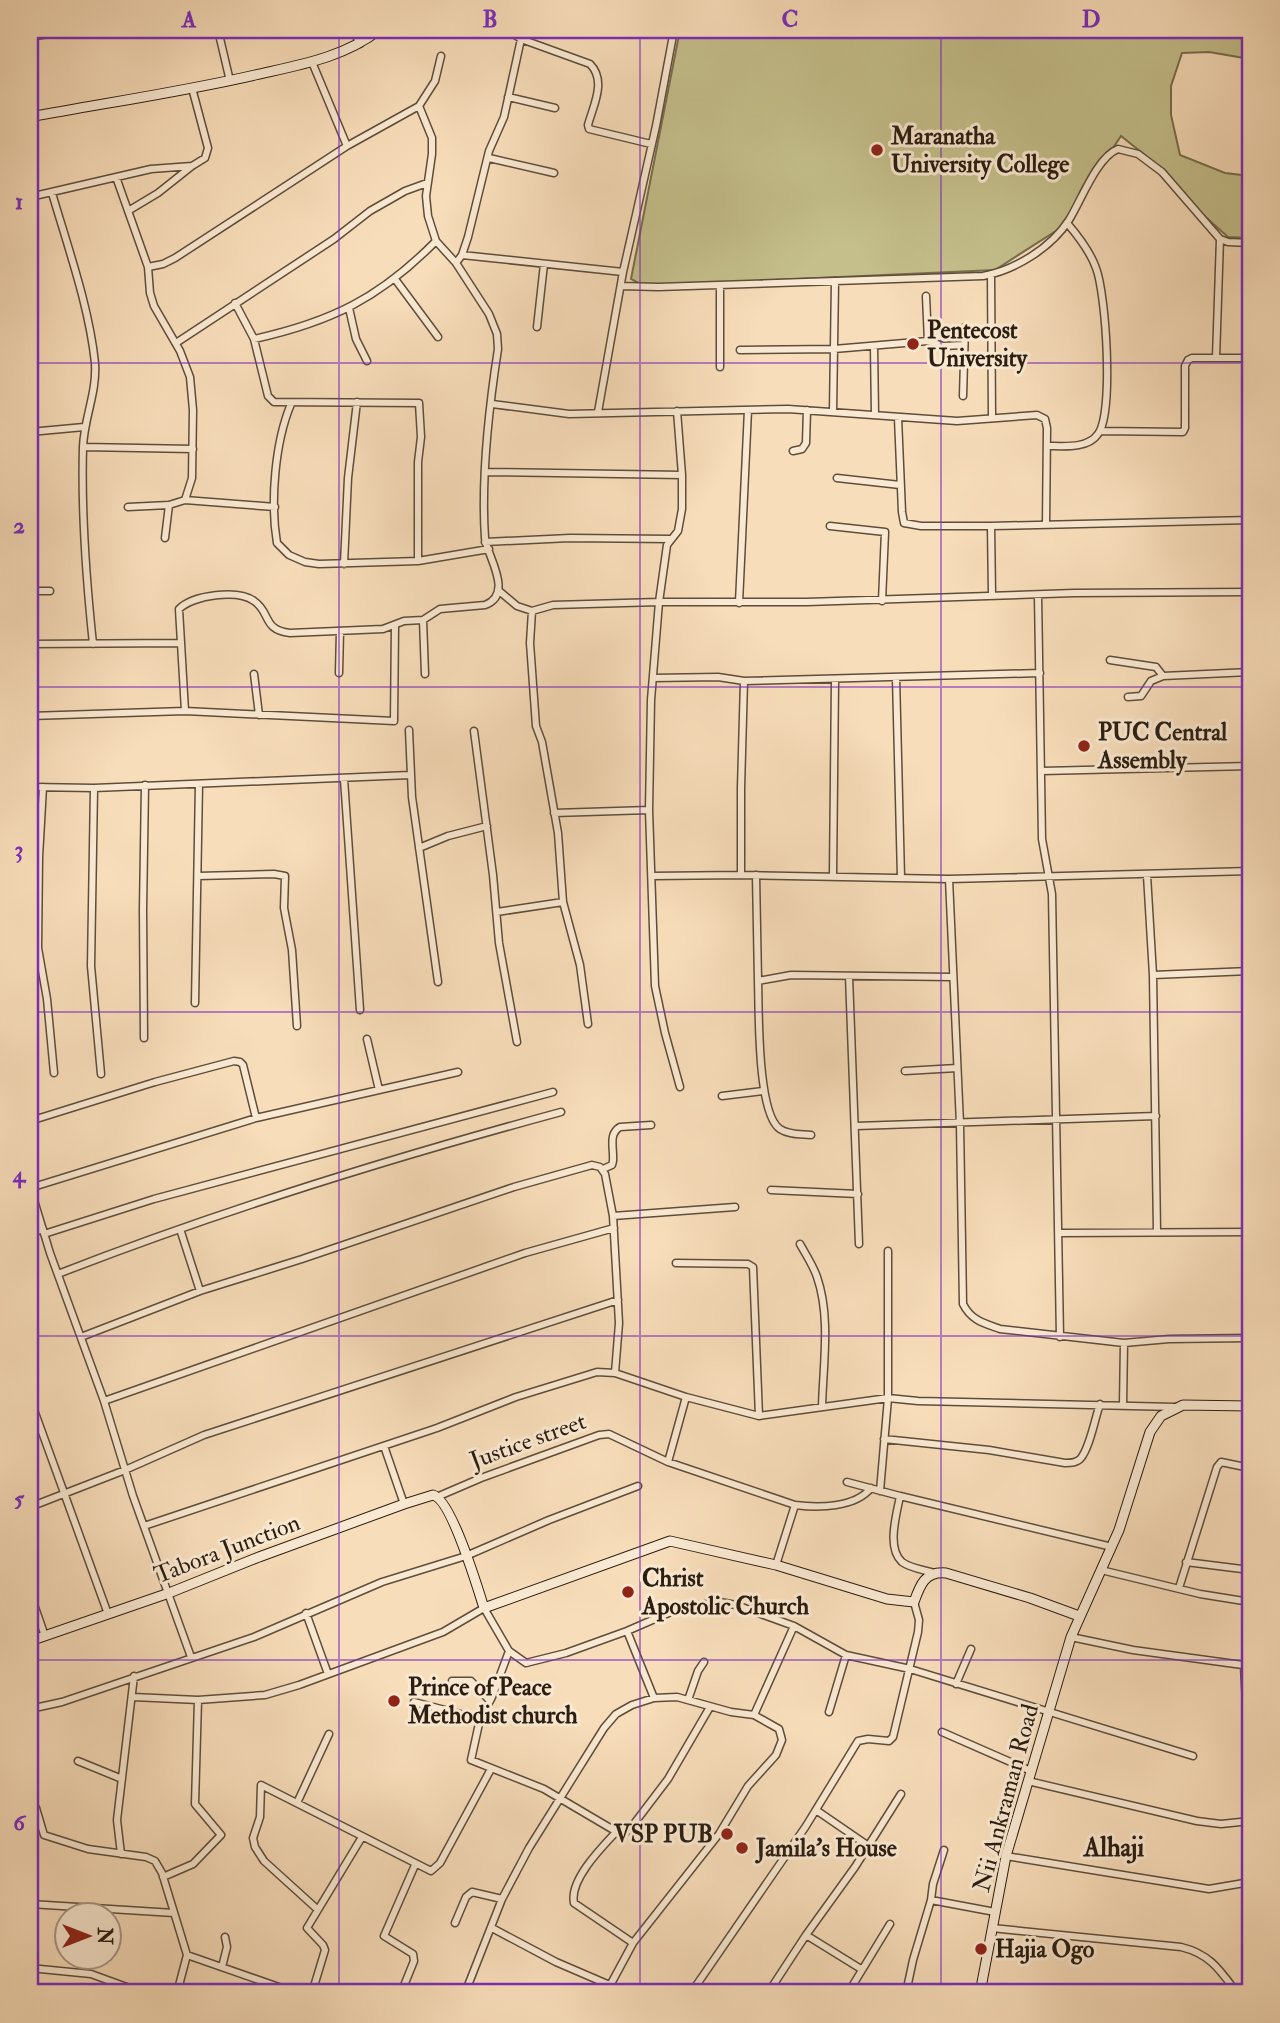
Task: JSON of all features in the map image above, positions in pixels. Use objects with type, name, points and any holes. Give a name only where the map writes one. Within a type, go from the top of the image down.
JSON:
[{"type":"street","points":[[31,35],[72,30]]},
{"type":"street","points":[[218,30],[230,81]]},
{"type":"street","points":[[353,30],[360,44]]},
{"type":"street","points":[[30,117],[230,81],[312,62],[360,44],[379,30]]},
{"type":"street","points":[[508,30],[521,39],[590,64],[594,68],[599,83],[589,129],[652,144]]},
{"type":"street","points":[[598,412],[674,30]]},
{"type":"street","points":[[456,263],[462,256],[491,145],[500,129],[521,39]]},
{"type":"street","points":[[148,267],[175,258],[347,146],[419,106],[435,80],[440,57]]},
{"type":"street","points":[[312,62],[347,146]]},
{"type":"street","points":[[128,211],[158,193],[205,158],[208,143],[192,88]]},
{"type":"street","points":[[508,97],[555,108]]},
{"type":"street","points":[[185,711],[179,609],[188,602],[208,596],[253,600],[261,607],[270,625],[281,632],[340,631],[383,629],[404,621],[423,620],[440,609],[491,603],[498,590],[497,568],[487,546],[487,472],[497,334],[489,314],[456,263],[436,241],[426,206],[432,138],[419,106]]},
{"type":"street","points":[[622,286],[720,285],[991,274],[1017,265],[1067,223],[1107,155],[1112,151],[1125,149],[1138,154],[1162,172],[1220,239],[1250,243]]},
{"type":"street","points":[[489,158],[554,173]]},
{"type":"street","points":[[30,197],[151,169],[192,166]]},
{"type":"street","points":[[116,177],[148,267],[154,306],[176,343],[190,377],[192,478],[185,500]]},
{"type":"street","points":[[176,343],[390,199],[427,183]]},
{"type":"street","points":[[52,193],[93,346],[95,381],[84,427],[82,540],[93,644]]},
{"type":"street","points":[[1048,446],[1085,443],[1097,437],[1101,431],[1108,376],[1098,271],[1090,254],[1067,223]]},
{"type":"street","points":[[1216,358],[1220,239]]},
{"type":"street","points":[[254,339],[308,325],[349,308],[395,279],[436,241]]},
{"type":"street","points":[[462,256],[624,272]]},
{"type":"street","points":[[537,327],[544,264]]},
{"type":"street","points":[[991,274],[992,418]]},
{"type":"street","points":[[395,279],[438,337]]},
{"type":"street","points":[[833,412],[835,281]]},
{"type":"street","points":[[720,285],[720,368]]},
{"type":"street","points":[[926,296],[928,341]]},
{"type":"street","points":[[235,303],[254,339],[269,399],[278,404],[417,402],[420,405],[418,561]]},
{"type":"street","points":[[349,308],[356,339],[367,361]]},
{"type":"street","points":[[963,396],[965,327]]},
{"type":"street","points":[[740,350],[834,349],[928,341],[943,346],[963,345]]},
{"type":"street","points":[[874,346],[875,415]]},
{"type":"street","points":[[1101,431],[1183,432],[1185,366],[1188,360],[1250,358]]},
{"type":"street","points":[[344,564],[348,478],[356,402]]},
{"type":"street","points":[[291,404],[280,443],[275,534],[281,549],[305,562],[344,564],[418,561],[487,546],[570,538],[671,538]]},
{"type":"street","points":[[492,404],[548,412],[807,410],[957,421],[1043,416],[1047,423],[1048,446],[1046,526]]},
{"type":"street","points":[[1247,450],[1250,409]]},
{"type":"street","points":[[739,603],[748,410]]},
{"type":"street","points":[[793,452],[802,449],[806,443],[807,410]]},
{"type":"street","points":[[677,411],[682,509],[678,531],[667,545],[659,602],[653,678],[649,810],[655,986],[680,1087]]},
{"type":"street","points":[[898,418],[904,523],[1046,526],[1250,520]]},
{"type":"street","points":[[30,432],[84,427]]},
{"type":"street","points":[[83,447],[193,449]]},
{"type":"street","points":[[487,472],[682,475]]},
{"type":"street","points":[[837,478],[900,485]]},
{"type":"street","points":[[128,507],[169,505],[185,500],[275,507]]},
{"type":"street","points":[[165,538],[169,505]]},
{"type":"street","points":[[830,526],[885,532],[882,600]]},
{"type":"street","points":[[991,526],[992,595]]},
{"type":"street","points":[[498,590],[517,606],[532,611],[553,605],[659,602],[739,603],[992,595],[1250,592]]},
{"type":"street","points":[[30,591],[50,591]]},
{"type":"street","points":[[1038,595],[1042,839],[1050,877],[1060,1337]]},
{"type":"street","points":[[532,611],[530,643],[535,713],[554,813],[562,902],[580,965],[588,1024]]},
{"type":"street","points":[[423,620],[425,674]]},
{"type":"street","points":[[30,716],[185,711],[394,721],[394,625]]},
{"type":"street","points":[[340,631],[340,673]]},
{"type":"street","points":[[30,644],[181,643]]},
{"type":"street","points":[[1110,660],[1156,667],[1163,676]]},
{"type":"street","points":[[653,678],[835,680],[1040,673]]},
{"type":"street","points":[[1128,697],[1141,696],[1151,681],[1163,676],[1250,673]]},
{"type":"street","points":[[254,674],[259,715]]},
{"type":"street","points":[[896,677],[901,877]]},
{"type":"street","points":[[833,876],[835,680]]},
{"type":"street","points":[[741,875],[744,681]]},
{"type":"street","points":[[409,730],[410,775],[438,982]]},
{"type":"street","points":[[474,731],[498,912],[499,943],[517,1042]]},
{"type":"street","points":[[1042,771],[1250,766]]},
{"type":"street","points":[[30,787],[94,788],[410,775]]},
{"type":"street","points":[[344,779],[360,1010]]},
{"type":"street","points":[[195,1003],[199,784]]},
{"type":"street","points":[[144,1038],[145,785]]},
{"type":"street","points":[[43,787],[33,919],[47,999],[54,1073]]},
{"type":"street","points":[[94,788],[91,967],[101,1074]]},
{"type":"street","points":[[554,813],[649,810]]},
{"type":"street","points":[[419,848],[449,836],[487,826]]},
{"type":"street","points":[[30,857],[39,857]]},
{"type":"street","points":[[652,876],[949,879],[1250,871]]},
{"type":"street","points":[[756,875],[763,1091],[777,1128],[789,1134],[811,1135]]},
{"type":"street","points":[[1147,875],[1153,975],[1157,1231]]},
{"type":"street","points":[[198,876],[285,876],[284,908],[292,950],[297,1026]]},
{"type":"street","points":[[949,879],[960,1124],[963,1304],[968,1314],[981,1323],[1000,1329],[1125,1343],[1169,1339],[1250,1338]]},
{"type":"street","points":[[498,912],[562,902]]},
{"type":"street","points":[[1153,975],[1250,971]]},
{"type":"street","points":[[758,981],[791,975],[953,977]]},
{"type":"street","points":[[849,976],[859,1244]]},
{"type":"street","points":[[367,1039],[379,1090]]},
{"type":"street","points":[[30,1121],[155,1082],[234,1061],[243,1065],[256,1118]]},
{"type":"street","points":[[905,1071],[957,1069]]},
{"type":"street","points":[[191,1657],[30,1188],[256,1118],[458,1072]]},
{"type":"street","points":[[722,1096],[763,1091]]},
{"type":"street","points":[[30,1234],[553,1092]]},
{"type":"street","points":[[58,1273],[180,1229],[447,1143],[561,1112]]},
{"type":"street","points":[[856,1126],[1156,1116]]},
{"type":"street","points":[[603,1170],[612,1165],[613,1134],[616,1129],[651,1125]]},
{"type":"street","points":[[80,1337],[200,1291],[514,1187],[587,1166],[597,1166],[603,1170],[613,1216],[618,1300],[615,1373]]},
{"type":"street","points":[[771,1190],[858,1194]]},
{"type":"street","points":[[613,1216],[735,1207]]},
{"type":"street","points":[[103,1401],[525,1253],[614,1228]]},
{"type":"street","points":[[180,1229],[200,1291]]},
{"type":"street","points":[[1059,1233],[1250,1232]]},
{"type":"street","points":[[800,1244],[817,1275],[822,1292],[822,1407]]},
{"type":"street","points":[[880,1491],[888,1398],[888,1251]]},
{"type":"street","points":[[677,1263],[748,1264],[753,1267],[759,1416]]},
{"type":"street","points":[[30,1507],[125,1470],[204,1435],[618,1300]]},
{"type":"street","points":[[1123,1405],[1125,1343]]},
{"type":"street","points":[[144,1526],[384,1446],[557,1383],[597,1372],[615,1373],[686,1397],[759,1416],[888,1398],[1177,1407],[1195,1404],[1250,1406]]},
{"type":"street","points":[[668,1462],[686,1397]]},
{"type":"street","points":[[30,1399],[108,1614]]},
{"type":"street","points":[[884,1439],[989,1450],[1074,1463],[1080,1459],[1085,1449],[1100,1404]]},
{"type":"street","name":"Nii Ankraman Road","points":[[980,1991],[1006,1856],[1071,1637],[1112,1547],[1150,1432],[1160,1416],[1177,1407]]},
{"type":"street","name":"Justice street","points":[[439,1496],[599,1435],[618,1436],[668,1462],[795,1505],[813,1508],[835,1506],[871,1489]]},
{"type":"street","points":[[384,1446],[404,1504]]},
{"type":"street","points":[[1179,1588],[1217,1467],[1221,1462],[1250,1468]]},
{"type":"street","points":[[847,1482],[1112,1547]]},
{"type":"street","points":[[30,1709],[62,1702],[254,1637],[382,1581],[466,1556],[638,1486]]},
{"type":"street","points":[[439,1496],[466,1556],[484,1608],[509,1651],[526,1663],[566,1653],[680,1608],[720,1602],[794,1626],[846,1655],[910,1669],[1193,1756]]},
{"type":"street","name":"Tabora Junction","points":[[30,1641],[169,1593],[404,1504],[439,1496]]},
{"type":"street","points":[[900,1496],[894,1538],[896,1553],[904,1563],[934,1573],[946,1573],[981,1583],[1079,1616]]},
{"type":"street","points":[[776,1565],[795,1505]]},
{"type":"street","points":[[133,1697],[198,1700],[265,1695],[443,1632],[484,1608],[670,1541],[776,1565],[887,1599],[914,1602]]},
{"type":"street","points":[[1186,1562],[1250,1570]]},
{"type":"street","points":[[1101,1570],[1250,1602]]},
{"type":"street","points":[[691,1993],[816,1810],[858,1741],[889,1741],[893,1737],[919,1620],[914,1602],[921,1584],[934,1573]]},
{"type":"street","points":[[30,1593],[45,1636]]},
{"type":"street","points":[[306,1613],[328,1674]]},
{"type":"street","points":[[754,1715],[794,1626]]},
{"type":"street","points":[[627,1631],[654,1698]]},
{"type":"street","points":[[1071,1637],[1133,1650],[1247,1666],[1250,1774]]},
{"type":"street","points":[[956,1684],[971,1649]]},
{"type":"street","points":[[509,1651],[490,1701],[480,1719],[471,1760],[560,1797],[622,1835],[630,1829],[668,1779],[710,1707]]},
{"type":"street","points":[[829,1712],[846,1655]]},
{"type":"street","points":[[688,1700],[704,1662]]},
{"type":"street","points":[[121,1854],[117,1820],[134,1676]]},
{"type":"street","points":[[452,1681],[471,1681],[490,1701]]},
{"type":"street","points":[[465,1993],[502,1899],[529,1848],[604,1728],[616,1714],[654,1698],[677,1697],[710,1707],[754,1715],[779,1729],[782,1740],[776,1755],[748,1786],[719,1834],[633,1942],[608,1990]]},
{"type":"street","points":[[163,1877],[193,1864],[221,1835],[194,1804],[198,1700]]},
{"type":"street","points":[[414,1702],[480,1719]]},
{"type":"street","points":[[942,1731],[1030,1776],[1197,1821],[1221,1824],[1250,1821]]},
{"type":"street","points":[[297,1803],[329,1734]]},
{"type":"street","points":[[78,1761],[122,1780]]},
{"type":"street","points":[[317,1909],[264,1861],[254,1847],[253,1838],[260,1817],[261,1785],[431,1871],[440,1863],[491,1769]]},
{"type":"street","points":[[768,1993],[850,1875],[901,1794]]},
{"type":"street","points":[[30,1802],[36,1808],[44,1835],[88,1849],[146,1857],[155,1861],[163,1877],[187,1955],[177,1993]]},
{"type":"street","points":[[816,1810],[867,1845]]},
{"type":"street","points":[[617,1831],[597,1853],[574,1887],[572,1896],[574,1903],[633,1942]]},
{"type":"street","points":[[312,1993],[325,1950],[307,1928],[362,1837]]},
{"type":"street","points":[[906,1993],[944,1850]]},
{"type":"street","points":[[1006,1856],[1209,1889],[1250,1882]]},
{"type":"street","points":[[401,1993],[414,1961],[413,1954],[384,1936],[415,1865]]},
{"type":"street","points":[[455,1923],[466,1897],[472,1892],[502,1899]]},
{"type":"street","points":[[931,1900],[995,1912]]},
{"type":"street","points":[[30,1904],[174,1913]]},
{"type":"street","points":[[848,1993],[890,1924]]},
{"type":"street","points":[[492,1928],[608,1990],[628,1993]]},
{"type":"street","points":[[992,1928],[1181,1947],[1197,1951],[1220,1969],[1237,1993]]},
{"type":"street","points":[[806,1935],[861,1969]]},
{"type":"street","points":[[222,1967],[227,1947],[225,1937]]},
{"type":"street","points":[[187,1955],[296,1993]]},
{"type":"street","points":[[30,1968],[91,1974],[143,1993]]},
{"type":"street","points":[[980,1991],[1011,1993]]},
{"type":"shaded area","name":"Maranatha University College","points":[[680,30],[1250,30],[1250,59],[1209,52],[1182,53],[1171,86],[1171,115],[1180,155],[1225,173],[1250,176],[1250,238],[1228,237],[1191,204],[1166,172],[1121,136],[1059,229],[995,270],[644,286],[631,279]]},
{"type":"place","name":"Maranatha University College","points":[[877,150]]},
{"type":"place","name":"Pentecost University","points":[[913,344]]},
{"type":"place","name":"PUC Central Assembly","points":[[1084,746]]},
{"type":"place","name":"Christ Apostolic Church","points":[[628,1592]]},
{"type":"place","name":"Prince of Peace Methodist church","points":[[394,1701]]},
{"type":"place","name":"VSP PUB","points":[[727,1834]]},
{"type":"place","name":"Jamila's House","points":[[742,1848]]},
{"type":"place","name":"Hajia Ogo","points":[[981,1949]]},
{"type":"district","name":"Alhaji","points":[[1114,1848]]}]
